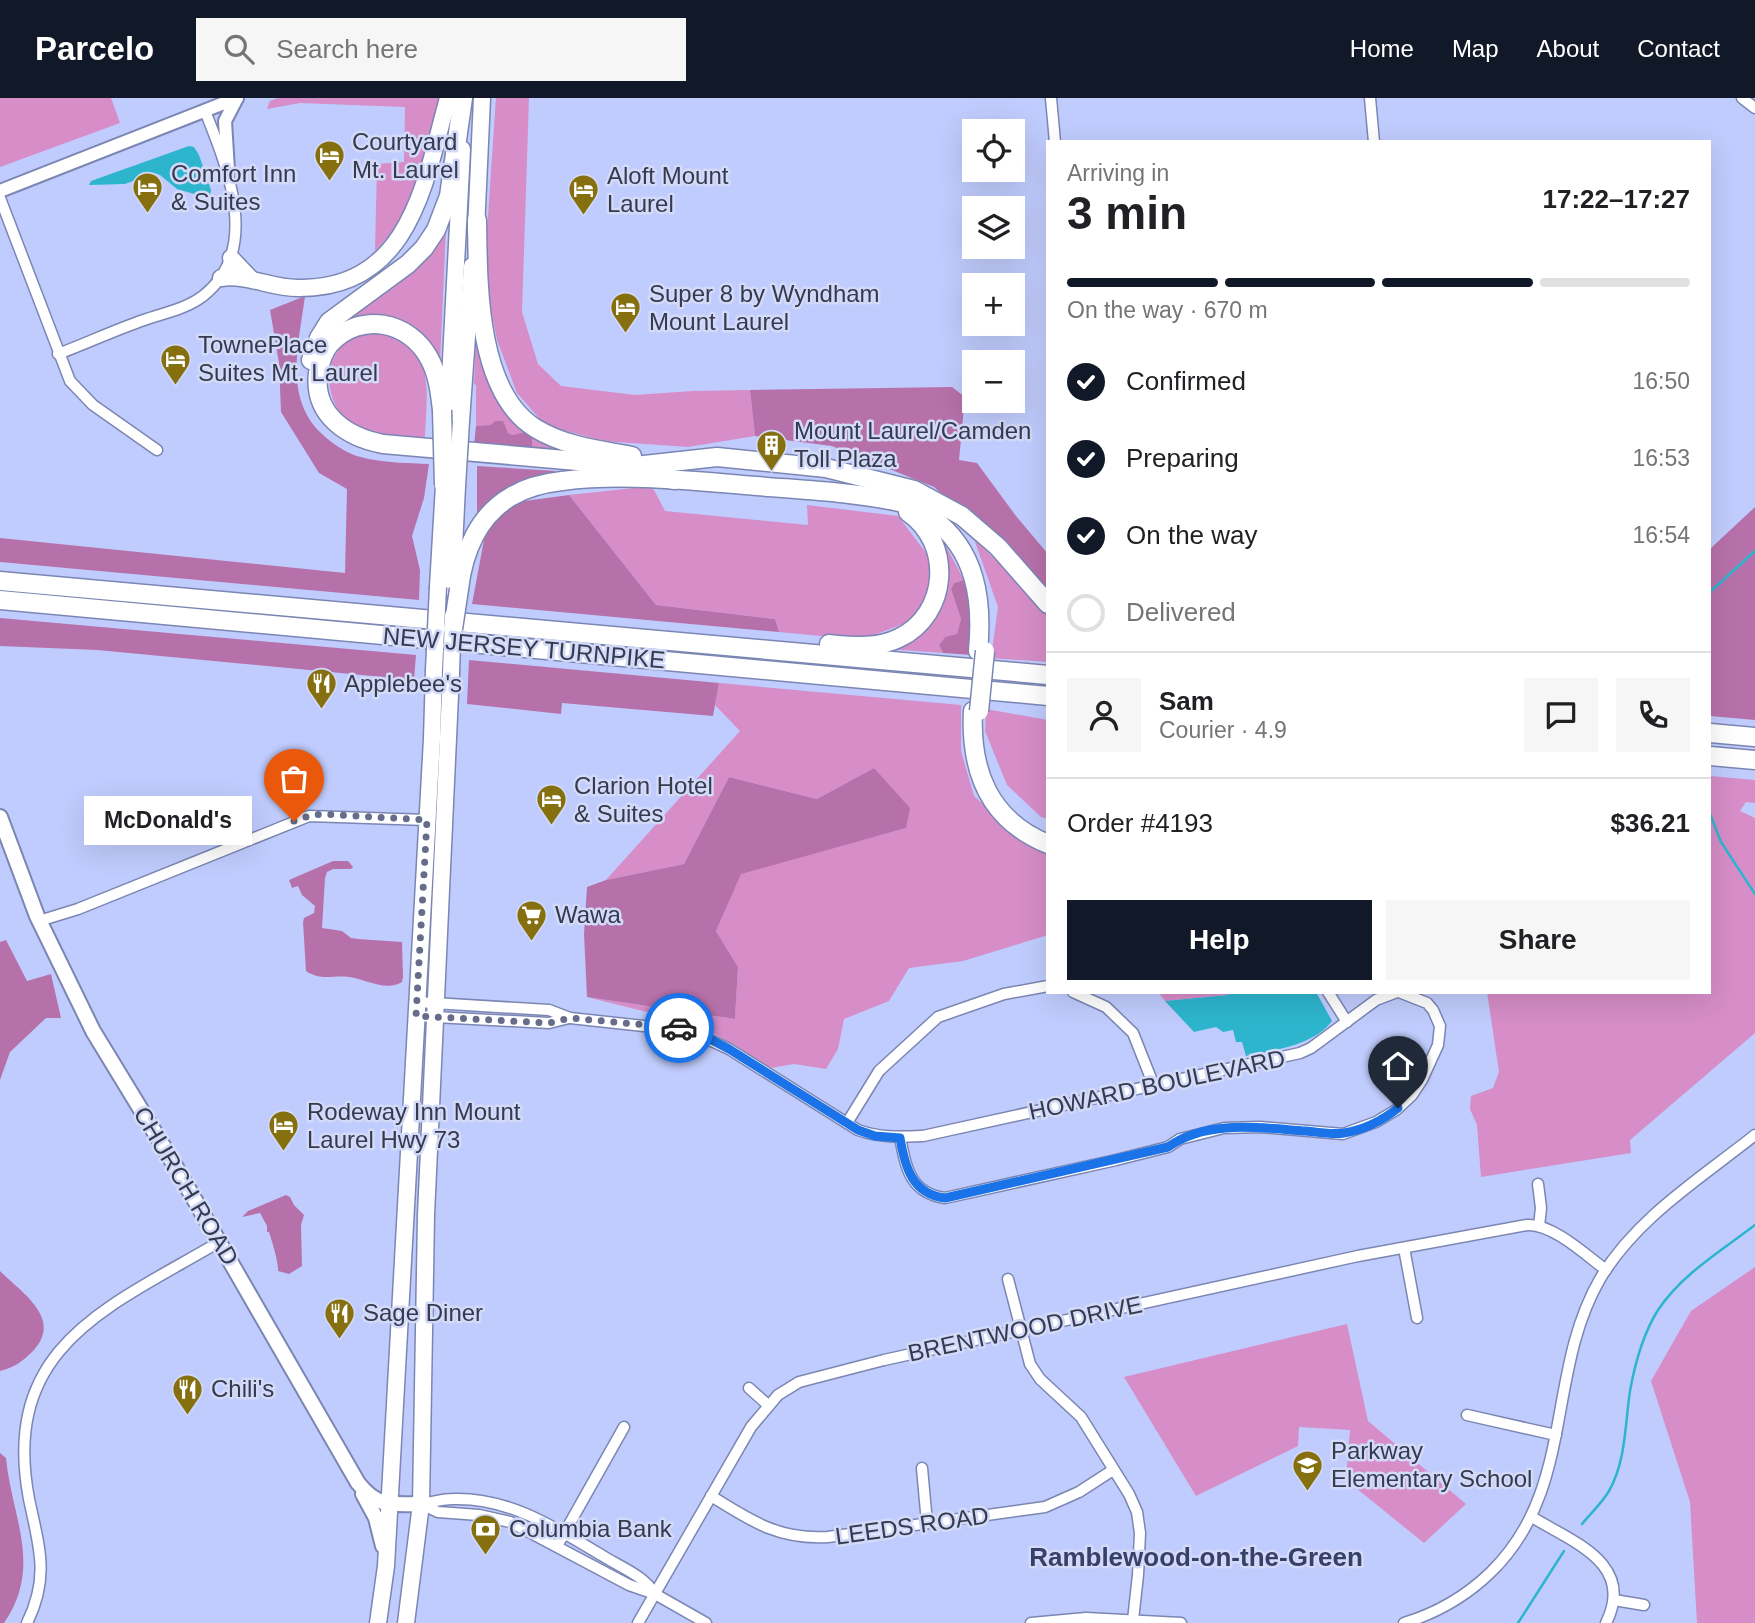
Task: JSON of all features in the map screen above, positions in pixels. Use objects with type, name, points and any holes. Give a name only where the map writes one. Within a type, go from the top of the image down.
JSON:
[{"type":"highway","points":[[220,278],[235,276],[270,285],[311,288],[332,284],[369,268],[385,255],[404,232],[415,212],[448,98]]},
{"type":"highway","points":[[407,1622],[421,1504],[423,1301],[453,629],[450,588],[451,417],[464,98]]},
{"type":"highway","points":[[464,98],[449,196],[436,230],[424,248],[408,264],[335,316],[318,338],[312,358],[309,388],[319,417],[341,438],[366,449],[636,473],[676,471]]},
{"type":"highway","points":[[482,98],[477,220],[478,274],[485,330],[498,381],[513,409],[536,429],[566,442],[639,457],[676,471]]},
{"type":"highway","points":[[451,417],[477,220]]},
{"type":"highway","points":[[231,258],[250,278]]},
{"type":"highway","points":[[451,417],[429,358],[417,342],[402,330],[374,323],[357,326],[335,339],[325,350],[318,376],[321,401],[335,423],[361,439],[383,444],[676,471],[901,502],[922,511],[948,531],[971,568],[979,600],[981,651]]},
{"type":"highway","points":[[380,1623],[390,1504],[434,670],[450,588],[475,535],[493,510],[519,492],[538,485],[576,479],[676,471],[717,457],[826,468],[914,490],[962,516],[998,547],[1046,602]]},
{"type":"highway","points":[[874,480],[932,508],[953,525],[969,545],[986,591],[987,615],[981,651],[973,752],[988,793],[1009,820],[1027,834],[1046,843]]},
{"type":"highway","points":[[659,640],[721,638],[870,646],[887,643],[909,632],[921,621],[935,599],[939,582],[938,557],[930,536],[915,516],[876,499]]},
{"type":"highway","name":"NEW JERSEY TURNPIKE","points":[[0,581],[1046,675]]},
{"type":"highway","name":"NEW JERSEY TURNPIKE","points":[[0,600],[1046,696]]},
{"type":"highway","points":[[913,684],[931,691],[1046,702]]},
{"type":"highway","points":[[976,711],[980,747],[993,786],[1015,814],[1034,829],[1046,834]]},
{"type":"highway","points":[[1711,733],[1755,737]]},
{"type":"highway","points":[[1711,756],[1755,760]]},
{"type":"main road","name":"CHURCH ROAD","points":[[0,817],[39,921],[93,1031],[358,1483],[374,1500],[390,1504]]},
{"type":"main road","points":[[358,1483],[379,1527],[386,1566]]},
{"type":"main road","points":[[390,1504],[421,1504]]},
{"type":"street","points":[[0,191],[237,98]]},
{"type":"street","points":[[58,354],[145,319],[176,310],[202,297],[220,278],[231,258],[235,216],[228,170],[225,121],[237,98]]},
{"type":"street","points":[[1051,98],[1055,140]]},
{"type":"street","points":[[1742,98],[1755,108]]},
{"type":"street","points":[[1370,99],[1374,140]]},
{"type":"street","points":[[205,111],[228,170]]},
{"type":"street","points":[[0,198],[70,381],[84,398],[158,450]]},
{"type":"street","points":[[39,921],[78,909],[309,816],[427,820]]},
{"type":"street","points":[[847,1123],[879,1070],[938,1017],[1004,994],[1046,986]]},
{"type":"street","points":[[1077,994],[1106,1007],[1133,1033],[1154,1086]]},
{"type":"street","points":[[1329,994],[1347,1022]]},
{"type":"street","name":"HOWARD BOULEVARD","points":[[417,1009],[549,1023],[570,1018],[680,1028],[702,1035],[729,1049],[847,1123],[875,1136],[900,1138],[923,1136],[1300,1053],[1311,1048],[1376,1000],[1392,994]]},
{"type":"street","name":"HOWARD BOULEVARD","points":[[900,1138],[905,1163],[919,1189],[932,1196],[945,1198],[1168,1147],[1180,1139],[1224,1128],[1260,1127],[1343,1134],[1376,1122],[1396,1110],[1412,1096],[1432,1060],[1438,1045],[1440,1026],[1427,1003],[1403,994]]},
{"type":"street","points":[[1404,1623],[1441,1609],[1470,1591],[1507,1555],[1532,1517],[1547,1478],[1580,1326],[1592,1294],[1606,1270],[1655,1214],[1755,1135]]},
{"type":"street","points":[[1538,1184],[1541,1208],[1539,1226],[1561,1237],[1606,1270]]},
{"type":"street","name":"BRENTWOOD DRIVE","points":[[638,1623],[751,1427],[768,1405],[789,1387],[811,1378],[1358,1256],[1527,1225],[1539,1226]]},
{"type":"street","points":[[27,1623],[40,1588],[42,1561],[25,1477],[23,1433],[28,1405],[39,1377],[56,1353],[87,1323],[219,1242]]},
{"type":"street","points":[[1404,1248],[1417,1318]]},
{"type":"street","points":[[1008,1279],[1030,1364],[1040,1379],[1082,1417],[1133,1503],[1139,1523],[1138,1575],[1133,1620]]},
{"type":"street","points":[[748,1388],[768,1405]]},
{"type":"street","points":[[1466,1415],[1556,1435]]},
{"type":"street","points":[[557,1546],[624,1427]]},
{"type":"street","points":[[922,1468],[927,1523]]},
{"type":"street","name":"LEEDS ROAD","points":[[711,1496],[755,1523],[784,1534],[805,1538],[828,1537],[1023,1511],[1055,1504],[1113,1470]]},
{"type":"street","points":[[421,1504],[452,1499],[491,1503],[519,1511],[564,1532],[641,1578],[655,1594]]},
{"type":"street","points":[[421,1504],[438,1512],[480,1515],[510,1521],[629,1585],[655,1594],[706,1623]]},
{"type":"street","points":[[1532,1517],[1597,1558],[1608,1573],[1614,1600],[1606,1623]]},
{"type":"street","points":[[1614,1600],[1644,1605]]},
{"type":"street","points":[[1031,1623],[1086,1618],[1181,1623]]},
{"type":"shaded area","points":[[0,98],[111,98],[120,123],[0,167]]},
{"type":"shaded area","points":[[278,98],[441,98],[438,116],[405,218],[375,251],[377,164],[404,162],[405,107],[300,103],[267,109],[270,101]]},
{"type":"shaded area","points":[[496,98],[529,98],[522,312],[538,364],[561,386],[635,395],[750,390],[755,436],[688,447],[603,441],[545,425],[517,393],[497,340],[484,275]]},
{"type":"shaded area","points":[[189,146],[194,147],[199,155],[211,190],[210,195],[201,196],[177,189],[154,173],[125,184],[89,185],[91,181]]},
{"type":"shaded area","points":[[446,228],[440,363],[416,327],[381,315],[345,321]]},
{"type":"shaded area","points":[[305,296],[297,369],[302,404],[310,420],[333,443],[356,456],[429,464],[424,498],[412,536],[420,570],[419,600],[0,562],[0,538],[345,573],[347,489],[319,473],[281,412],[279,363],[270,310]]},
{"type":"shaded area","points":[[477,310],[504,403],[601,457],[532,451],[513,435],[491,425],[476,426],[474,384]]},
{"type":"shaded area","points":[[374,330],[401,337],[412,346],[419,357],[426,383],[425,440],[384,435],[362,429],[347,421],[335,403],[329,382],[332,362],[337,352],[347,342]]},
{"type":"shaded area","points":[[952,387],[962,395],[963,413],[959,460],[977,463],[1046,552],[1046,587],[934,487],[832,446],[755,436],[750,390]]},
{"type":"shaded area","points":[[495,421],[503,421],[508,433],[513,435],[525,432],[532,437],[532,451],[520,446],[474,445],[476,426],[491,425]]},
{"type":"shaded area","points":[[477,466],[556,471],[499,493],[477,521]]},
{"type":"shaded area","points":[[652,486],[665,511],[808,525],[807,505],[898,516],[930,558],[931,599],[906,623],[861,640],[779,632],[775,619],[656,605],[569,495]]},
{"type":"shaded area","points":[[569,495],[656,605],[775,619],[779,632],[472,604],[486,529],[517,502]]},
{"type":"shaded area","points":[[1755,507],[1755,720],[1711,716],[1711,548]]},
{"type":"shaded area","points":[[941,537],[964,580],[954,583],[951,589],[961,619],[957,635],[945,637],[939,645],[943,653],[888,649],[923,630],[931,623],[942,604],[945,582]]},
{"type":"shaded area","points":[[974,539],[1046,609],[1046,662],[991,658],[998,607]]},
{"type":"shaded area","points":[[964,580],[970,596],[972,655],[943,653],[939,645],[945,637],[957,634],[961,619],[951,589],[954,583]]},
{"type":"shaded area","points":[[0,618],[416,655],[414,680],[97,650],[0,646]]},
{"type":"shaded area","points":[[469,660],[719,683],[713,716],[562,703],[561,714],[467,704]]},
{"type":"shaded area","points":[[719,683],[961,705],[961,751],[974,796],[1029,846],[1046,852],[1046,936],[963,961],[909,968],[889,1001],[844,1019],[838,1049],[826,1069],[794,1064],[771,1068],[699,1025],[587,997],[735,1019],[738,967],[716,931],[741,873],[906,828],[874,768],[817,799],[729,777],[684,864],[606,880],[740,731],[715,705]]},
{"type":"shaded area","points":[[986,709],[1046,720],[1046,818],[1041,817],[1007,785],[985,731]]},
{"type":"shaded area","points":[[874,768],[910,808],[906,828],[741,874],[716,931],[738,967],[735,1019],[587,997],[584,934],[587,887],[606,880],[684,864],[729,777],[817,799]]},
{"type":"shaded area","points":[[1711,776],[1755,780],[1755,803],[1746,802],[1740,811],[1755,818],[1755,1033],[1630,1140],[1631,1153],[1481,1177],[1477,1125],[1470,1109],[1471,1096],[1493,1088],[1499,1072],[1487,994],[1711,994]]},
{"type":"shaded area","points":[[333,861],[348,861],[353,867],[327,872],[322,928],[342,931],[351,938],[402,942],[402,982],[389,986],[349,977],[317,976],[306,971],[303,922],[304,918],[314,913],[315,906],[302,895],[298,886],[292,888],[289,880]]},
{"type":"shaded area","points":[[6,940],[27,981],[51,974],[61,1018],[46,1018],[10,1052],[0,1080],[0,942]]},
{"type":"shaded area","points":[[1160,994],[1230,994],[1228,995],[1165,1001]]},
{"type":"shaded area","points":[[1317,994],[1332,1021],[1304,1041],[1246,1056],[1242,1042],[1236,1042],[1233,1030],[1223,1032],[1216,1027],[1194,1032],[1165,1001],[1228,995]]},
{"type":"shaded area","points":[[286,1195],[304,1215],[301,1225],[302,1266],[289,1274],[278,1271],[269,1232],[260,1213],[242,1217],[248,1211]]},
{"type":"shaded area","points":[[1755,1267],[1755,1623],[1697,1623],[1690,1502],[1651,1381],[1691,1311]]},
{"type":"shaded area","points":[[0,1271],[36,1307],[44,1328],[33,1351],[18,1364],[0,1371]]},
{"type":"shaded area","points":[[1347,1324],[1368,1421],[1466,1504],[1424,1543],[1346,1480],[1350,1430],[1299,1427],[1298,1446],[1196,1496],[1124,1377]]},
{"type":"shaded area","points":[[0,1453],[6,1458],[22,1542],[23,1562],[22,1582],[16,1602],[4,1623],[0,1623]]},
{"type":"waterway","points":[[1711,591],[1755,551]]},
{"type":"waterway","points":[[1711,817],[1721,842],[1755,894]]},
{"type":"waterway","points":[[1582,1524],[1606,1495],[1615,1479],[1622,1455],[1634,1370],[1644,1339],[1658,1310],[1690,1274],[1755,1225]]},
{"type":"waterway","points":[[1518,1623],[1564,1551]]},
{"type":"way so far","points":[[294,821],[321,814],[427,820],[416,1016],[549,1023],[570,1018],[679,1028]]},
{"type":"place","name":"Courtyard Mt. Laurel","points":[[329,183]]},
{"type":"place","name":"Comfort Inn & Suites","points":[[148,215]]},
{"type":"place","name":"Aloft Mount Laurel","points":[[584,217]]},
{"type":"place","name":"Super 8 by Wyndham Mount Laurel","points":[[626,335]]},
{"type":"place","name":"TownePlace Suites Mt. Laurel","points":[[175,386]]},
{"type":"place","name":"Mount Laurel/Camden Toll Plaza","points":[[771,472]]},
{"type":"place","name":"Applebee's","points":[[321,711]]},
{"type":"place","name":"McDonald's","points":[[294,821]]},
{"type":"place","name":"Clarion Hotel & Suites","points":[[551,827]]},
{"type":"place","name":"Wawa","points":[[532,942]]},
{"type":"place","name":"Rodeway Inn Mount Laurel Hwy 73","points":[[284,1153]]},
{"type":"place","name":"Sage Diner","points":[[340,1340]]},
{"type":"place","name":"Chili's","points":[[188,1416]]},
{"type":"place","name":"Parkway Elementary School","points":[[1308,1492]]},
{"type":"place","name":"Columbia Bank","points":[[486,1556]]},
{"type":"district","name":"Ramblewood-on-the-Green","points":[[1196,1557]]},
{"type":"route","points":[[679,1028],[702,1035],[729,1049],[858,1130],[875,1136],[900,1138],[905,1163],[919,1189],[932,1196],[945,1198],[1168,1147],[1180,1139],[1224,1128],[1260,1127],[1343,1134],[1376,1122],[1398,1108]]}]
